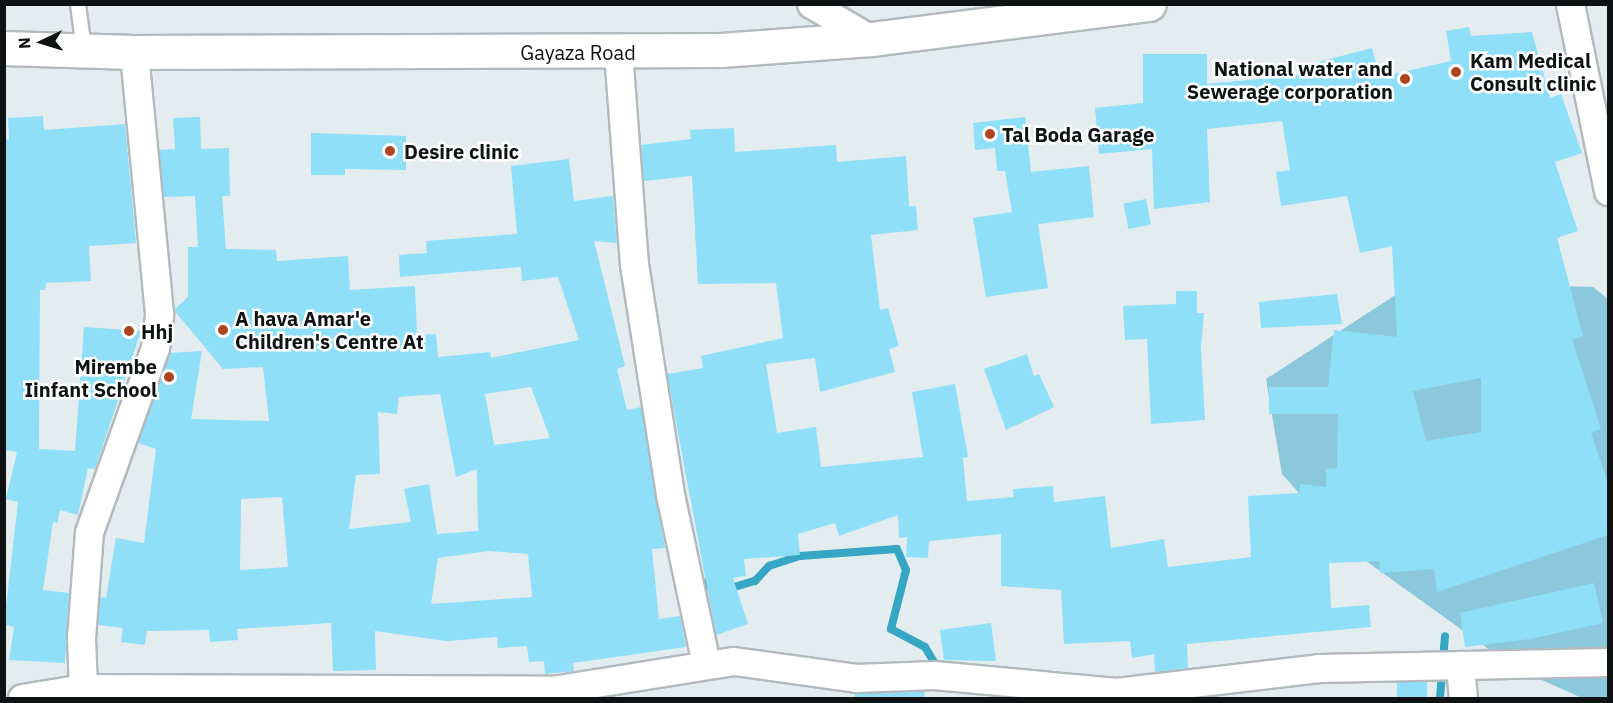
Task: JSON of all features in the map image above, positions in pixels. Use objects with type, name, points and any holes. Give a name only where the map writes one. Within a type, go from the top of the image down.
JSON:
[{"type":"main road","name":"Gayaza Road","points":[[4,48],[134,52],[618,52],[871,39],[1082,9],[1149,4]]},
{"type":"street","points":[[811,4],[871,39]]},
{"type":"street","points":[[1570,4],[1608,191]]},
{"type":"street","points":[[83,688],[81,638],[89,532],[146,377],[159,314],[134,52]]},
{"type":"street","points":[[618,52],[634,264],[671,499],[706,663]]},
{"type":"street","points":[[22,699],[83,688],[552,690],[706,663],[752,662],[856,678],[934,675],[1112,695],[1319,668],[1608,662]]},
{"type":"street","points":[[1460,665],[1463,699]]},
{"type":"lane","points":[[78,4],[84,50]]},
{"type":"shaded area","points":[[1417,281],[1593,287],[1608,299],[1608,698],[1582,698],[1515,668],[1348,548],[1282,474],[1266,379]]},
{"type":"building","points":[[1469,27],[1471,36],[1532,32],[1550,98],[1561,94],[1582,153],[1555,162],[1578,231],[1557,238],[1583,336],[1572,339],[1601,429],[1591,433],[1608,483],[1608,535],[1437,592],[1434,569],[1380,573],[1379,561],[1329,563],[1331,608],[1369,605],[1371,627],[1187,644],[1188,668],[1155,672],[1154,654],[1132,658],[1130,641],[1064,644],[1061,590],[1001,586],[1001,534],[929,541],[928,558],[906,557],[907,537],[899,538],[898,515],[839,536],[835,523],[798,534],[800,555],[744,559],[746,576],[733,578],[748,624],[716,635],[667,374],[703,368],[701,356],[783,338],[776,283],[698,284],[692,176],[644,181],[641,145],[691,139],[690,130],[734,128],[735,152],[836,145],[837,162],[906,156],[909,206],[916,206],[918,230],[871,235],[880,310],[888,308],[899,346],[889,349],[895,372],[820,392],[815,358],[766,364],[777,433],[816,427],[821,467],[923,457],[912,392],[955,384],[968,457],[963,458],[967,501],[1014,497],[1013,489],[1053,486],[1054,502],[1105,496],[1111,548],[1164,539],[1168,567],[1251,557],[1248,496],[1299,493],[1300,484],[1326,487],[1326,469],[1337,468],[1338,414],[1269,414],[1269,387],[1328,387],[1334,330],[1397,337],[1392,246],[1360,253],[1347,196],[1281,206],[1276,172],[1290,170],[1282,121],[1207,129],[1210,202],[1154,209],[1152,149],[1099,154],[1095,108],[1143,103],[1143,54],[1207,54],[1207,84],[1310,74],[1307,65],[1372,48],[1380,77],[1451,61],[1446,31]],"holes":[[[1481,378],[1481,432],[1426,441],[1413,391]]]},
{"type":"building","points":[[43,116],[44,130],[125,124],[136,243],[89,246],[91,281],[46,283],[45,290],[40,290],[39,449],[75,451],[84,327],[141,331],[95,469],[88,468],[78,515],[60,510],[57,523],[53,522],[43,590],[69,593],[65,663],[9,660],[14,627],[4,624],[18,502],[6,499],[17,452],[4,450],[4,140],[9,139],[8,118]]},
{"type":"building","points":[[200,117],[201,149],[229,148],[230,196],[222,196],[226,249],[276,250],[277,261],[348,256],[350,290],[415,286],[417,335],[436,334],[438,357],[490,352],[491,358],[579,340],[558,277],[522,281],[521,267],[400,277],[399,255],[427,253],[426,241],[517,234],[511,166],[569,159],[574,201],[613,196],[617,243],[594,241],[625,366],[617,369],[627,410],[641,407],[665,548],[652,549],[659,619],[680,616],[686,647],[573,663],[574,671],[545,674],[544,661],[529,662],[527,646],[498,648],[497,637],[446,641],[375,631],[376,670],[333,671],[331,623],[237,629],[238,640],[210,642],[209,630],[147,631],[145,645],[121,642],[123,628],[98,625],[100,597],[106,598],[116,538],[144,543],[156,449],[138,443],[170,353],[202,351],[191,419],[269,421],[263,367],[223,369],[174,310],[188,297],[188,247],[198,247],[195,196],[164,197],[159,150],[175,149],[173,118]],"holes":[[[531,387],[550,438],[494,445],[485,394]],[[440,394],[456,477],[477,469],[478,531],[437,534],[429,484],[404,489],[411,522],[349,529],[356,475],[380,474],[378,412],[397,414],[399,397]],[[282,497],[288,567],[240,570],[241,499]],[[489,551],[528,554],[532,597],[431,604],[438,558]]]},
{"type":"building","points":[[1025,117],[1031,172],[1089,166],[1094,217],[1038,224],[1048,288],[986,297],[973,218],[1012,212],[1005,171],[997,171],[995,148],[975,150],[973,123]]},
{"type":"building","points":[[311,133],[406,136],[406,170],[345,169],[345,175],[311,175]]},
{"type":"building","points":[[1146,199],[1151,225],[1128,229],[1123,203]]},
{"type":"building","points":[[1176,291],[1197,291],[1197,313],[1204,313],[1201,348],[1205,420],[1151,424],[1147,339],[1125,340],[1123,306],[1176,304]]},
{"type":"building","points":[[1337,294],[1342,324],[1261,328],[1259,302]]},
{"type":"building","points":[[1027,354],[1034,376],[1039,374],[1054,407],[1006,430],[984,369]]},
{"type":"building","points":[[1594,583],[1603,623],[1530,639],[1465,647],[1460,613]]},
{"type":"building","points":[[991,623],[996,661],[944,660],[940,630]]},
{"type":"building","points":[[1397,682],[1427,682],[1427,698],[1397,698]]},
{"type":"building","points":[[924,691],[925,699],[855,699],[855,694]]},
{"type":"waterway","points":[[694,577],[718,592],[755,581],[769,566],[800,556],[897,549],[906,570],[891,629],[925,647],[939,670]]},
{"type":"waterway","points":[[1440,698],[1445,636]]},
{"type":"place","name":"Kam Medical Consult clinic","points":[[1456,72]]},
{"type":"place","name":"National water and Sewerage corporation","points":[[1405,79]]},
{"type":"place","name":"Tal Boda Garage","points":[[990,134]]},
{"type":"place","name":"Desire clinic","points":[[390,151]]},
{"type":"place","name":"A hava Amar'e Children's Centre At","points":[[223,330]]},
{"type":"place","name":"Hhj","points":[[129,331]]},
{"type":"place","name":"Mirembe Iinfant School","points":[[169,377]]}]
